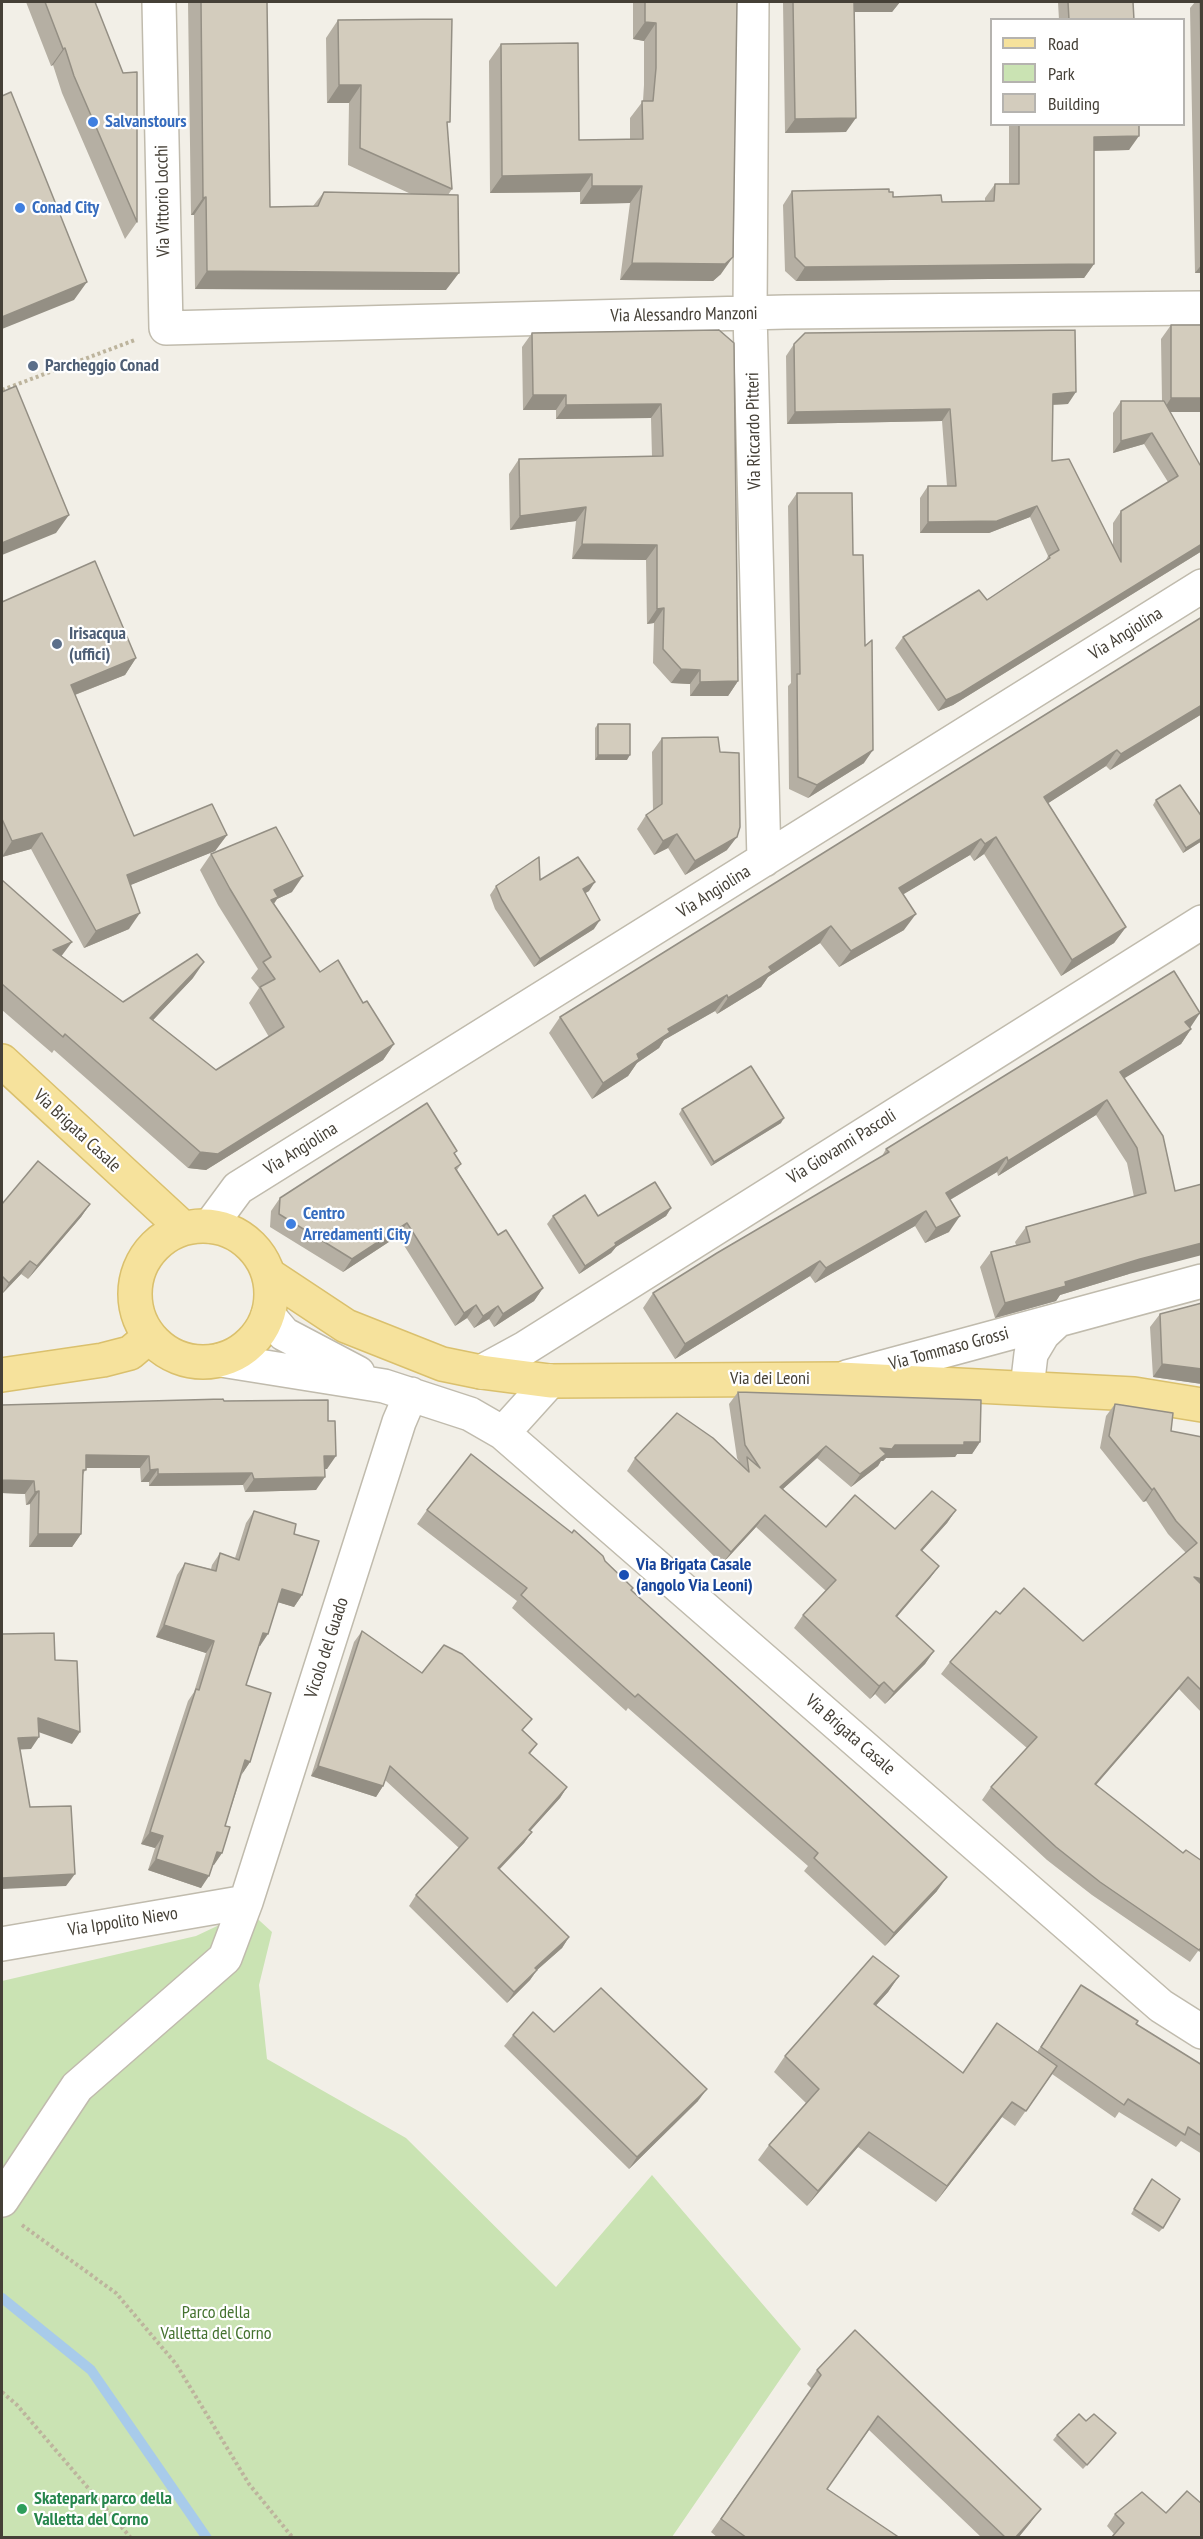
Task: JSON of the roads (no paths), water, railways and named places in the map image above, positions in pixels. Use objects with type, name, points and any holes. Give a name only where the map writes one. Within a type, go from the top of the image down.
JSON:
[{"type":"main road","name":"Via Brigata Casale","points":[[2,1060],[154,1201],[256,1251],[269,1275],[271,1295],[268,1315],[257,1335],[242,1351],[221,1360],[195,1362],[169,1354],[142,1324]]},
{"type":"main road","points":[[2,1375],[103,1360],[130,1353],[142,1324],[134,1286],[142,1260],[203,1225]]},
{"type":"main road","name":"Via dei Leoni","points":[[269,1275],[346,1326]]},
{"type":"main road","name":"Via dei Leoni","points":[[268,1315],[285,1311],[346,1326],[442,1364],[481,1372],[550,1380],[840,1379],[1134,1394],[1202,1405]]},
{"type":"street","name":"Via Vittorio Locchi","points":[[159,2],[166,328]]},
{"type":"street","name":"Via Riccardo Pitteri","points":[[752,2],[750,313],[764,860]]},
{"type":"street","name":"Via Alessandro Manzoni","points":[[166,328],[750,313],[1202,308]]},
{"type":"street","name":"Via Angiolina","points":[[203,1225],[238,1188],[1202,586]]},
{"type":"street","name":"Via Giovanni Pascoli","points":[[481,1372],[525,1348],[1202,922]]},
{"type":"street","name":"Via Tommaso Grossi","points":[[840,1379],[1202,1281]]},
{"type":"street","name":"Via Brigata Casale","points":[[268,1315],[284,1334],[397,1390],[470,1414],[502,1433],[1161,2006],[1202,2032]]},
{"type":"street","name":"Via Tommaso Grossi","points":[[1027,1388],[1031,1354],[1043,1334],[1058,1320]]},
{"type":"street","name":"Via Brigata Casale","points":[[221,1360],[397,1390]]},
{"type":"street","points":[[502,1433],[550,1380]]},
{"type":"street","name":"Vicolo del Guado","points":[[11,2212],[77,2087],[225,1958],[246,1902],[399,1422],[397,1390]]},
{"type":"street","name":"Via Ippolito Nievo","points":[[2,1944],[246,1902]]},
{"type":"waterway","points":[[2,2298],[91,2370],[207,2538]]},
{"type":"place","name":"Salvanstours","points":[[93,122]]},
{"type":"place","name":"Conad City","points":[[20,208]]},
{"type":"place","name":"Parcheggio Conad","points":[[33,366]]},
{"type":"place","name":"Irisacqua (uffici)","points":[[57,644]]},
{"type":"place","name":"Centro Arredamenti City","points":[[291,1224]]},
{"type":"place","name":"Via Brigata Casale (angolo Via Leoni)","points":[[624,1575]]},
{"type":"place","name":"Skatepark parco della Valletta del Corno","points":[[22,2509]]},
{"type":"park label","name":"Parco della Valletta del Corno","points":[[216,2323]]}]
